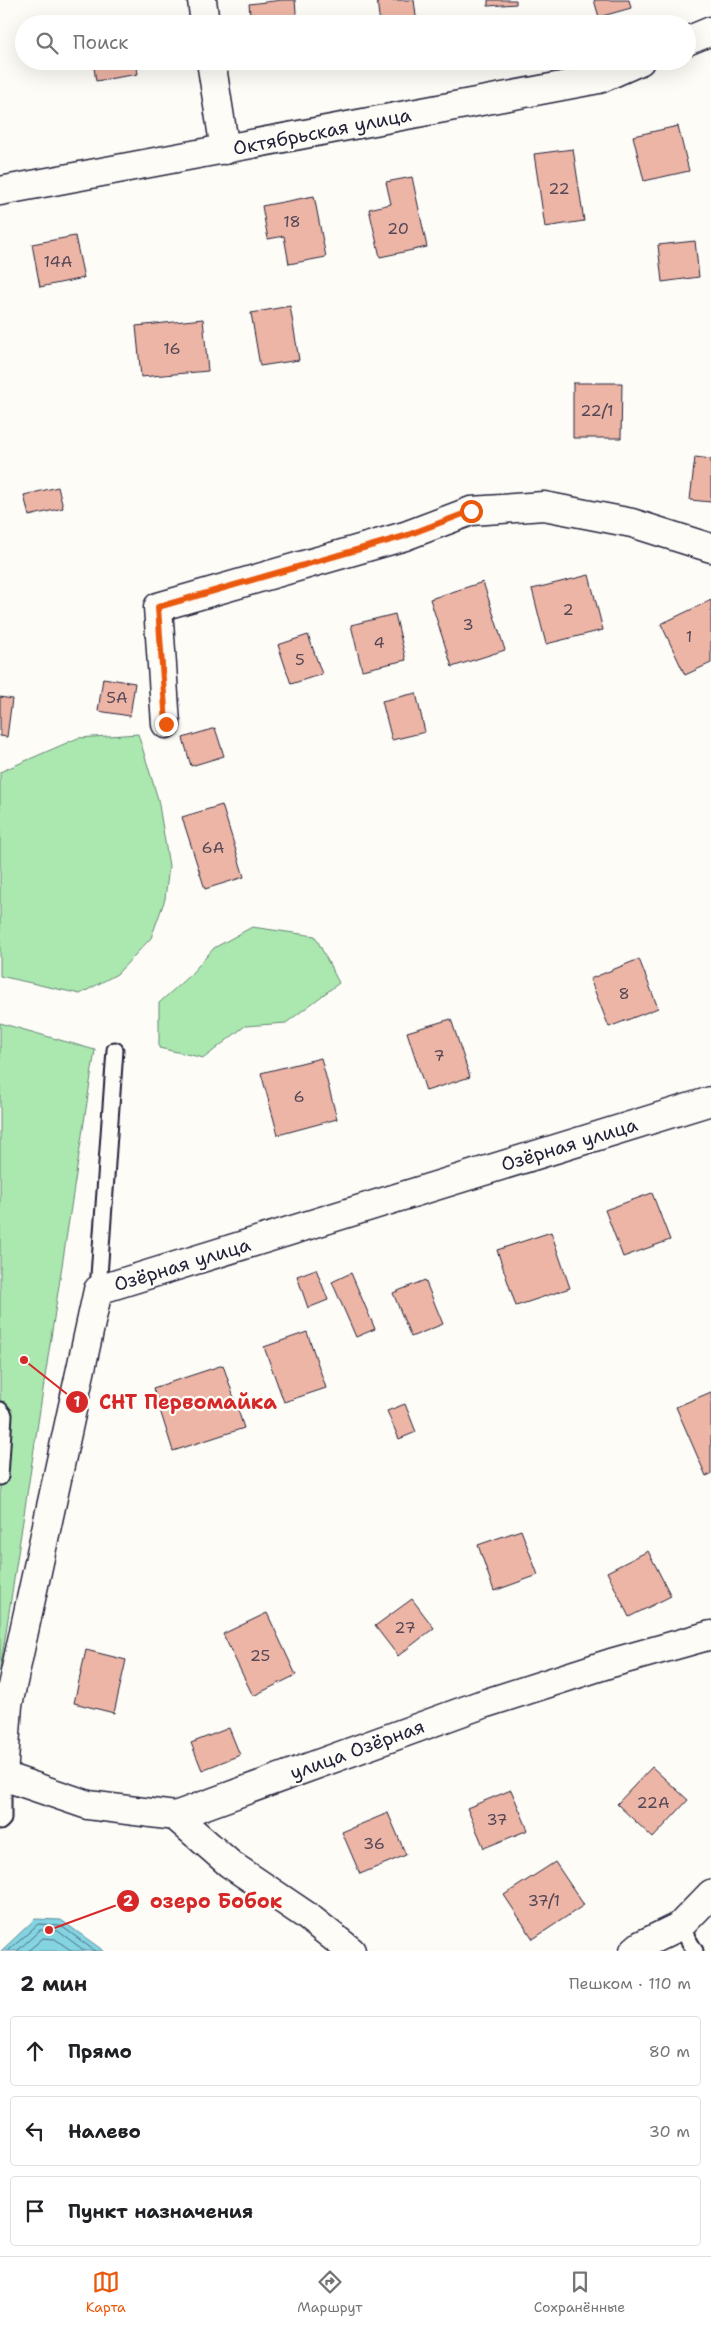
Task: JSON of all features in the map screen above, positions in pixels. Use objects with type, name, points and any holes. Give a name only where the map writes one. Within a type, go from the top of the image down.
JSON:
[{"type":"street","points":[[202,0],[204,15]]},
{"type":"street","points":[[696,37],[711,31]]},
{"type":"street","points":[[212,70],[225,150]]},
{"type":"street","name":"Октябрьская улица","points":[[0,191],[599,79],[620,70]]},
{"type":"street","points":[[166,724],[158,607],[405,536],[471,511],[544,506],[632,523],[711,548]]},
{"type":"street","name":"Озёрная улица","points":[[3,1776],[8,1705],[98,1290],[711,1101]]},
{"type":"street","name":"улица Озёрная","points":[[3,1776],[88,1805],[175,1816],[480,1704],[711,1635]]},
{"type":"street","points":[[175,1816],[230,1864],[307,1916],[351,1951]]},
{"type":"street","points":[[634,1951],[641,1945],[680,1926],[711,1894]]},
{"type":"lane","points":[[98,1290],[115,1050]]},
{"type":"lane","points":[[0,1410],[4,1415],[0,1477]]},
{"type":"lane","points":[[0,1822],[3,1820],[3,1776]]},
{"type":"lane","points":[[680,1926],[695,1951]]},
{"type":"green space","points":[[138,734],[158,799],[169,866],[165,899],[151,938],[117,974],[80,994],[0,976],[0,772],[78,738]]},
{"type":"green space","points":[[252,927],[315,936],[339,983],[286,1023],[245,1026],[204,1058],[159,1048],[159,1003],[191,974],[214,948]]},
{"type":"green space","points":[[0,1023],[95,1050],[0,1671]]},
{"type":"water","points":[[35,1919],[61,1920],[104,1951],[1,1951]]},
{"type":"building","points":[[295,0],[296,15],[250,15],[249,4]]},
{"type":"building","points":[[377,0],[414,0],[416,15],[379,15]]},
{"type":"building","points":[[488,0],[516,0],[516,4],[488,6]]},
{"type":"building","points":[[594,0],[629,0],[631,8],[606,15],[598,15]]},
{"type":"building","points":[[94,70],[137,70],[138,74],[96,81]]},
{"type":"building","points":[[678,126],[689,171],[644,181],[633,136]]},
{"type":"building","points":[[573,149],[584,221],[545,227],[534,154]]},
{"type":"building","points":[[412,177],[427,247],[380,257],[369,209],[391,204],[386,182]]},
{"type":"building","points":[[314,196],[326,257],[289,264],[284,236],[268,239],[262,206]]},
{"type":"building","points":[[75,236],[84,278],[40,287],[32,244]]},
{"type":"building","points":[[695,241],[699,277],[662,282],[658,245]]},
{"type":"building","points":[[290,306],[299,360],[260,366],[251,313]]},
{"type":"building","points":[[203,319],[208,371],[141,377],[136,326]]},
{"type":"building","points":[[573,383],[622,383],[621,438],[573,438]]},
{"type":"building","points":[[695,457],[711,459],[711,502],[690,500]]},
{"type":"building","points":[[58,487],[63,508],[29,516],[24,495]]},
{"type":"building","points":[[589,575],[603,630],[546,644],[532,589]]},
{"type":"building","points":[[483,582],[505,650],[452,667],[430,599]]},
{"type":"building","points":[[711,600],[711,663],[685,675],[661,624]]},
{"type":"building","points":[[395,614],[406,660],[362,670],[351,625]]},
{"type":"building","points":[[308,635],[322,674],[291,684],[278,645]]},
{"type":"building","points":[[103,678],[135,683],[130,716],[98,711]]},
{"type":"building","points":[[416,693],[425,732],[392,740],[382,701]]},
{"type":"building","points":[[0,697],[12,699],[7,737],[0,736]]},
{"type":"building","points":[[215,728],[224,756],[191,766],[183,738]]},
{"type":"building","points":[[222,805],[244,877],[205,889],[182,817]]},
{"type":"building","points":[[639,959],[658,1008],[609,1027],[590,979]]},
{"type":"building","points":[[451,1019],[470,1077],[426,1091],[407,1032]]},
{"type":"building","points":[[321,1058],[337,1119],[278,1135],[261,1073]]},
{"type":"building","points":[[652,1193],[670,1240],[623,1257],[605,1210]]},
{"type":"building","points":[[551,1232],[570,1288],[516,1306],[497,1250]]},
{"type":"building","points":[[316,1269],[328,1300],[308,1308],[297,1276]]},
{"type":"building","points":[[351,1273],[375,1329],[356,1337],[332,1282]]},
{"type":"building","points":[[425,1280],[443,1324],[411,1337],[393,1293]]},
{"type":"building","points":[[307,1332],[326,1388],[284,1402],[264,1347]]},
{"type":"building","points":[[223,1365],[244,1428],[173,1451],[153,1388]]},
{"type":"building","points":[[711,1392],[711,1474],[706,1476],[676,1407]]},
{"type":"building","points":[[405,1404],[416,1432],[399,1439],[387,1411]]},
{"type":"building","points":[[521,1530],[538,1575],[494,1591],[478,1545]]},
{"type":"building","points":[[648,1551],[671,1596],[629,1617],[607,1572]]},
{"type":"building","points":[[412,1599],[434,1628],[398,1656],[375,1626]]},
{"type":"building","points":[[267,1613],[296,1675],[253,1696],[223,1634]]},
{"type":"building","points":[[86,1650],[126,1660],[114,1713],[74,1703]]},
{"type":"building","points":[[229,1728],[240,1755],[202,1770],[191,1743]]},
{"type":"building","points":[[652,1767],[688,1800],[653,1838],[617,1804]]},
{"type":"building","points":[[511,1790],[528,1830],[484,1848],[467,1808]]},
{"type":"building","points":[[388,1813],[406,1855],[360,1874],[342,1832]]},
{"type":"building","points":[[555,1862],[584,1905],[533,1939],[504,1895]]},
{"type":"place","name":"СНТ Первомайка","points":[[24,1360]]},
{"type":"place","name":"озеро Бобок","points":[[49,1930]]},
{"type":"route","points":[[166,724],[158,607],[405,536],[471,511]]}]
